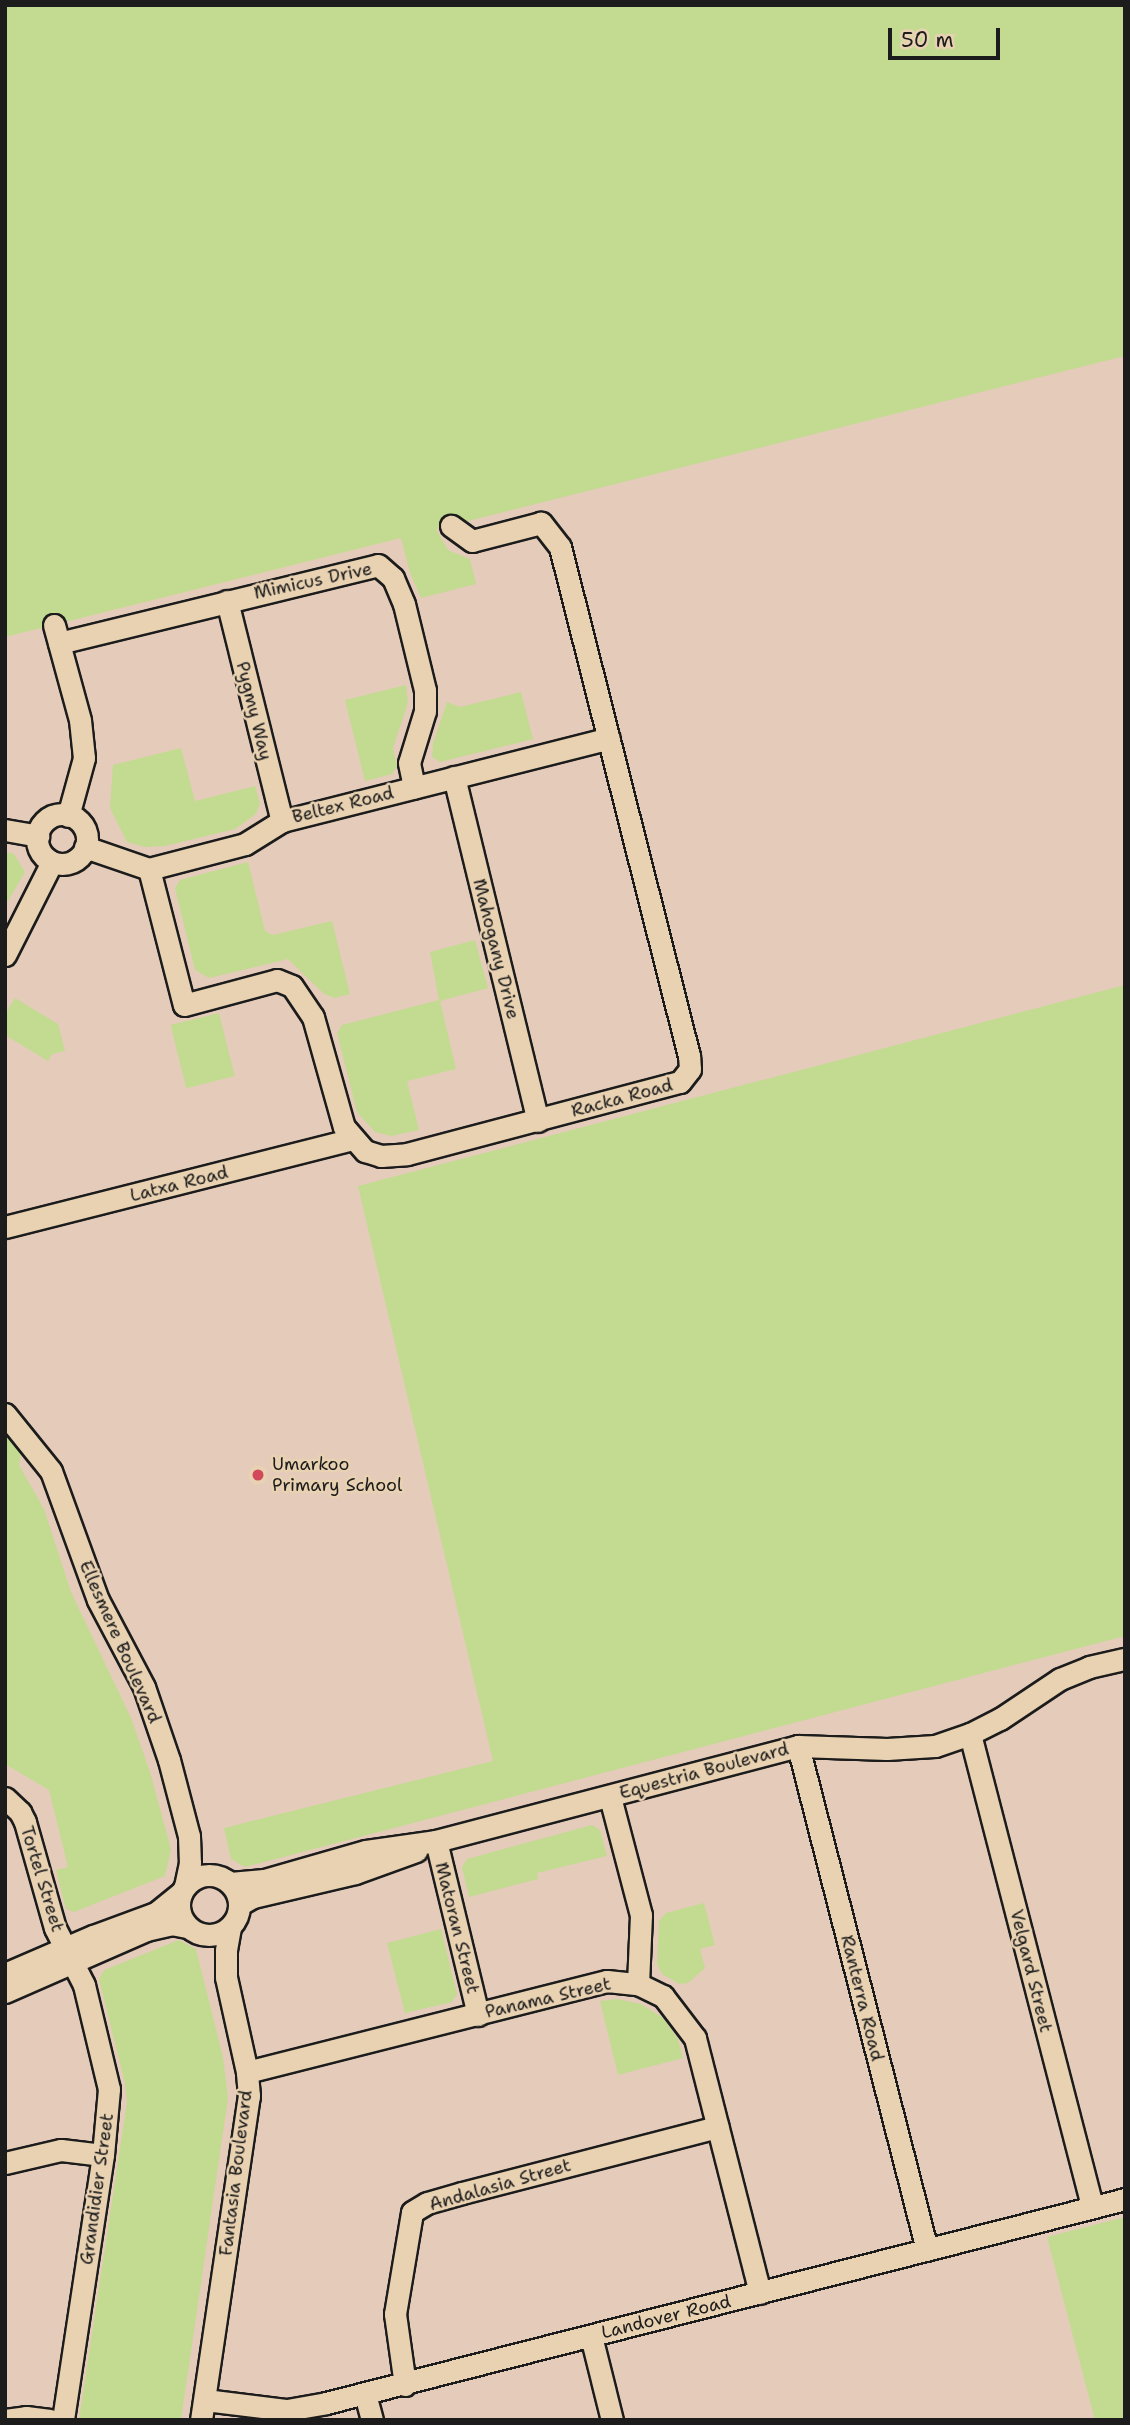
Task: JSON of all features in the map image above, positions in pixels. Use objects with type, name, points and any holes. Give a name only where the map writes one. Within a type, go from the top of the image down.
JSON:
[{"type":"street","name":"Racka Road","points":[[352,1139],[365,1151],[396,1156],[680,1082],[690,1069],[567,568],[553,535],[541,523],[472,541],[451,526]]},
{"type":"street","name":"Mimicus Drive","points":[[68,816],[84,758],[80,720],[56,634],[227,601],[378,565],[393,578],[404,604],[425,690],[425,711],[409,762],[414,788]]},
{"type":"street","name":"Pygmy Way","points":[[227,601],[282,821]]},
{"type":"street","name":"Beltex Road","points":[[149,869],[245,844],[282,821],[608,738]]},
{"type":"street","name":"Mahogany Drive","points":[[454,778],[538,1121]]},
{"type":"street","points":[[68,816],[81,823],[85,831],[85,847],[73,862],[54,863],[42,854],[38,836],[43,823],[50,818],[68,816]]},
{"type":"street","points":[[5,830],[38,836]]},
{"type":"street","points":[[85,847],[149,869],[184,1005],[277,980],[292,986],[313,1017],[336,1105],[352,1139]]},
{"type":"street","points":[[5,955],[54,863]]},
{"type":"street","name":"Latxa Road","points":[[5,1227],[352,1139]]},
{"type":"street","name":"Ellesmere Boulevard","points":[[5,1414],[51,1471],[61,1492],[98,1600],[144,1688],[169,1760],[189,1836],[190,1863],[183,1889]]},
{"type":"street","name":"Equestria Boulevard","points":[[221,1879],[264,1880],[366,1851],[436,1840],[610,1797],[798,1746],[887,1749],[935,1745],[971,1734],[1000,1719],[1060,1679],[1089,1667],[1125,1659]]},
{"type":"street","name":"Velgard Street","points":[[971,1734],[1092,2207]]},
{"type":"street","name":"Ranterra Road","points":[[798,1746],[927,2250]]},
{"type":"street","points":[[610,1797],[640,1915],[638,1984]]},
{"type":"street","name":"Tortel Street","points":[[5,1798],[20,1812],[25,1822],[53,1922],[69,1955]]},
{"type":"street","points":[[5,1975],[171,1924],[218,1935],[230,1927],[239,1905],[236,1892],[221,1879],[189,1836]]},
{"type":"street","name":"Equestria Boulevard","points":[[239,1905],[253,1897],[355,1873],[401,1858],[436,1840]]},
{"type":"street","name":"Matoran Street","points":[[436,1840],[478,2015]]},
{"type":"street","points":[[5,1992],[69,1955],[156,1913],[192,1879],[221,1879]]},
{"type":"street","points":[[183,1889],[178,1906],[195,1931],[215,1951],[226,1977]]},
{"type":"street","name":"Fantasia Boulevard","points":[[203,2410],[249,2096],[247,2072],[226,1977],[226,1950],[230,1927]]},
{"type":"street","name":"Grandidier Street","points":[[63,2420],[103,2155],[109,2089],[84,1985],[69,1955]]},
{"type":"street","name":"Panama Street","points":[[247,2072],[607,1981],[638,1984],[663,1996],[695,2038],[760,2292]]},
{"type":"street","name":"Andalasia Street","points":[[405,2385],[395,2314],[412,2212],[428,2203],[462,2193],[718,2127]]},
{"type":"street","points":[[5,2162],[61,2150],[103,2155]]},
{"type":"street","name":"Landover Road","points":[[203,2410],[287,2410],[405,2385],[1125,2199]]},
{"type":"street","points":[[590,2336],[612,2420]]},
{"type":"street","points":[[365,2394],[372,2420]]},
{"type":"street","points":[[5,2420],[26,2417],[50,2420]]},
{"type":"green space","points":[[5,5],[1125,5],[1125,356],[436,529],[448,550],[470,559],[476,584],[421,598],[410,573],[401,538],[5,637]]},
{"type":"green space","points":[[406,685],[408,703],[393,748],[397,766],[392,774],[365,781],[345,700]]},
{"type":"green space","points":[[521,692],[533,739],[440,762],[432,757],[433,743],[447,702],[460,707]]},
{"type":"green space","points":[[181,748],[195,801],[255,786],[260,803],[256,814],[235,829],[165,846],[145,847],[127,842],[110,808],[113,765]]},
{"type":"green space","points":[[5,852],[14,854],[25,872],[5,906]]},
{"type":"green space","points":[[248,862],[265,931],[273,935],[332,921],[350,994],[335,998],[324,994],[288,959],[209,978],[195,970],[175,888],[180,880]]},
{"type":"green space","points":[[475,940],[488,988],[440,1001],[456,1069],[407,1081],[419,1130],[391,1136],[375,1132],[357,1112],[337,1033],[342,1025],[439,1000],[430,952]]},
{"type":"green space","points":[[1125,985],[1125,1636],[245,1867],[231,1859],[224,1828],[493,1761],[358,1186]]},
{"type":"green space","points":[[15,998],[58,1024],[65,1051],[52,1054],[48,1061],[5,1035],[5,1014]]},
{"type":"green space","points":[[219,1013],[235,1076],[186,1088],[170,1025]]},
{"type":"green space","points":[[5,1435],[21,1453],[19,1465],[44,1509],[71,1592],[131,1718],[150,1772],[171,1849],[165,1876],[74,1912],[66,1909],[56,1870],[68,1867],[49,1790],[5,1764]]},
{"type":"green space","points":[[592,1825],[600,1830],[607,1856],[537,1873],[538,1879],[469,1897],[462,1867],[467,1859]]},
{"type":"green space","points":[[704,1903],[715,1945],[700,1949],[705,1968],[688,1983],[679,1984],[662,1974],[657,1964],[659,1921],[666,1913]]},
{"type":"green space","points":[[441,1929],[457,1994],[452,2002],[405,2013],[387,1943]]},
{"type":"green space","points":[[179,1940],[196,1949],[223,2057],[228,2098],[181,2420],[79,2420],[127,2102],[125,2083],[99,1979],[104,1970]]},
{"type":"green space","points":[[617,1999],[641,2004],[663,2018],[678,2039],[683,2058],[618,2075],[600,2001]]},
{"type":"green space","points":[[1125,2217],[1125,2420],[1095,2420],[1047,2237]]},
{"type":"place","name":"Umarkoo Primary School","points":[[258,1475]]}]
